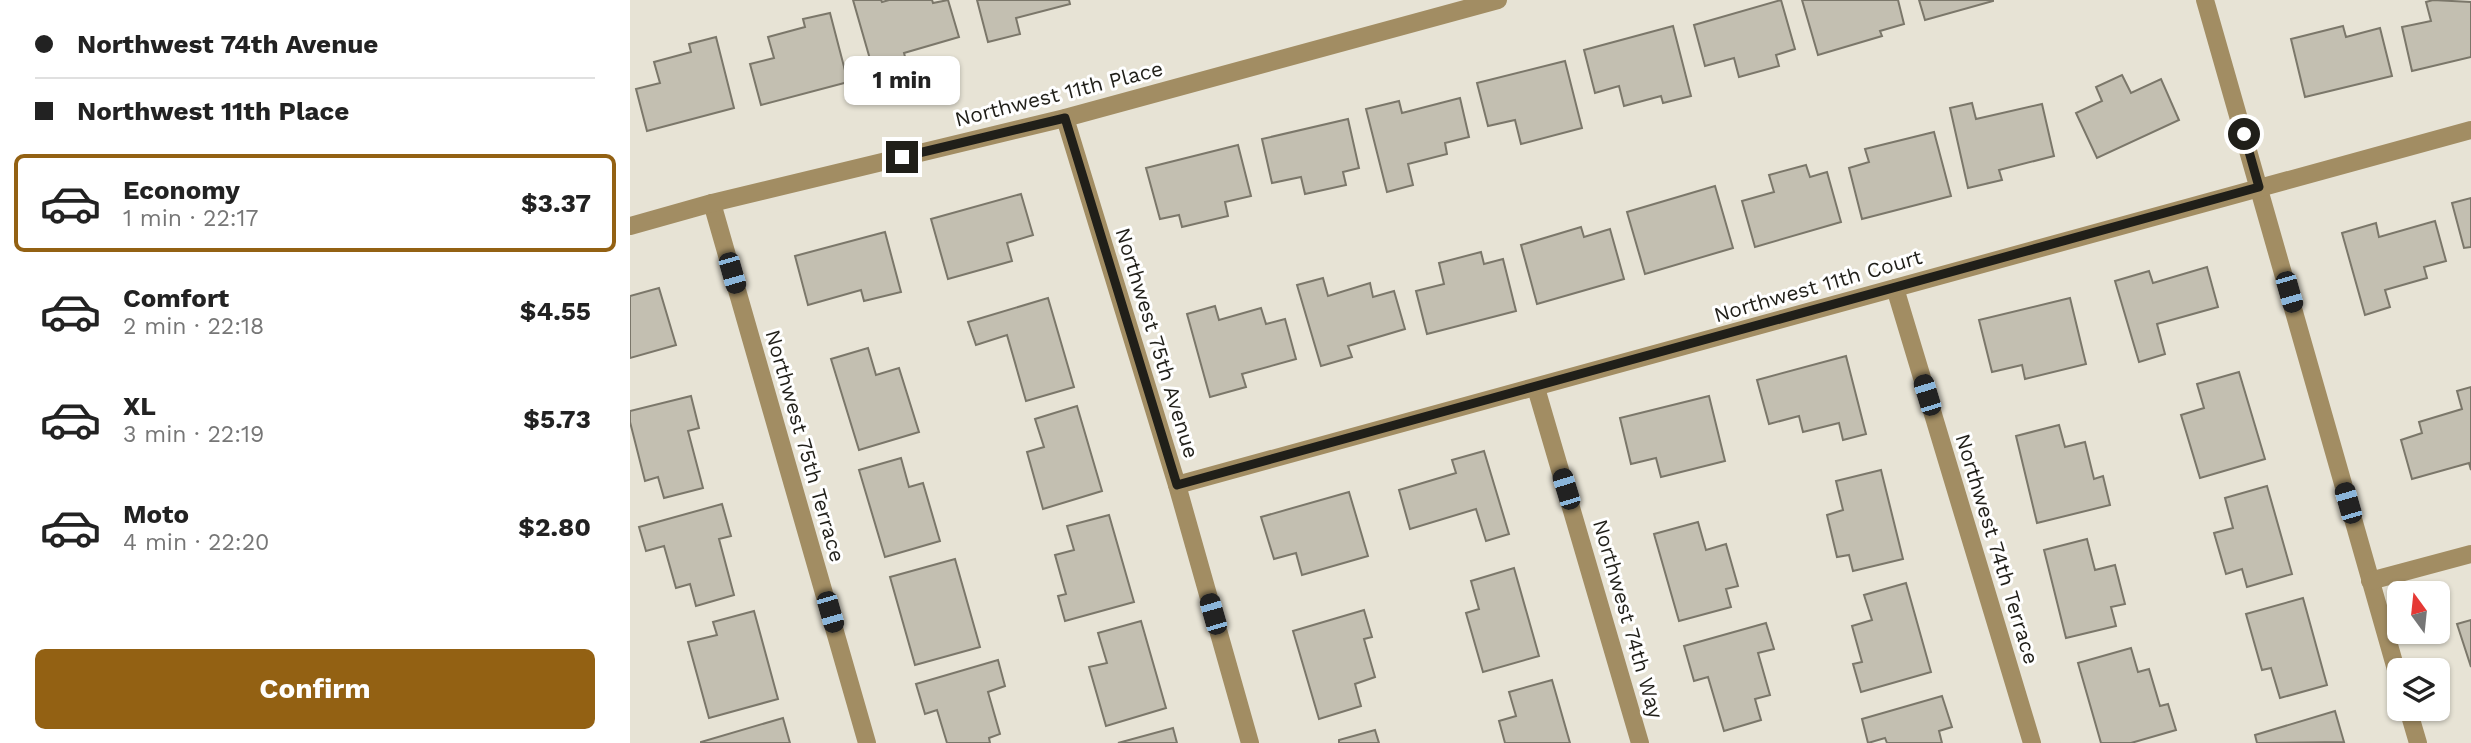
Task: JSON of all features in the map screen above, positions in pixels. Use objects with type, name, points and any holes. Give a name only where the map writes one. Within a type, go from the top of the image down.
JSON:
[{"type":"street","name":"Northwest 11th Place","points":[[630,226],[712,203],[1065,118],[1498,0]]},
{"type":"street","points":[[2205,0],[2393,658]]},
{"type":"street","name":"Northwest 75th Avenue","points":[[1065,118],[1177,485],[1250,743]]},
{"type":"street","name":"Northwest 11th Court","points":[[1177,485],[2471,130]]},
{"type":"street","name":"Northwest 75th Terrace","points":[[712,203],[867,743]]},
{"type":"street","name":"Northwest 74th Terrace","points":[[1895,288],[2032,743]]},
{"type":"street","name":"Northwest 74th Way","points":[[1536,388],[1640,743]]},
{"type":"street","points":[[2370,581],[2471,554]]},
{"type":"street","points":[[2412,721],[2418,743]]},
{"type":"building","points":[[853,0],[932,0],[933,3],[948,0],[959,37],[904,53],[907,64],[874,73]]},
{"type":"building","points":[[977,0],[1069,0],[1070,4],[1016,18],[1020,34],[988,42]]},
{"type":"building","points":[[1781,0],[1795,49],[1776,55],[1779,66],[1739,77],[1734,58],[1705,66],[1694,25]]},
{"type":"building","points":[[1802,0],[1898,0],[1904,24],[1880,31],[1882,36],[1818,55]]},
{"type":"building","points":[[1919,0],[1993,0],[1993,1],[1925,20]]},
{"type":"building","points":[[2426,2],[2471,2],[2471,57],[2412,71],[2402,27],[2431,21]]},
{"type":"building","points":[[830,13],[848,82],[761,105],[750,64],[774,58],[768,37],[805,27],[803,19]]},
{"type":"building","points":[[1673,26],[1691,96],[1663,103],[1661,96],[1624,106],[1619,86],[1595,93],[1584,50]]},
{"type":"building","points":[[2343,26],[2346,37],[2380,28],[2392,76],[2305,97],[2291,39]]},
{"type":"building","points":[[716,37],[734,108],[647,131],[636,89],[660,83],[654,62],[691,52],[689,44]]},
{"type":"building","points":[[1565,61],[1582,128],[1521,144],[1515,120],[1488,126],[1477,83]]},
{"type":"building","points":[[2122,75],[2131,93],[2161,79],[2179,120],[2097,158],[2076,113],[2102,101],[2096,87]]},
{"type":"building","points":[[1460,98],[1469,137],[1445,143],[1447,154],[1408,164],[1413,185],[1387,192],[1366,109],[1399,101],[1402,113]]},
{"type":"building","points":[[1972,103],[1976,119],[2042,104],[2054,156],[1999,170],[2002,180],[1968,188],[1950,108]]},
{"type":"building","points":[[1348,119],[1359,168],[1343,172],[1346,185],[1305,194],[1301,177],[1272,183],[1262,139]]},
{"type":"building","points":[[1934,132],[1951,196],[1862,219],[1849,168],[1869,162],[1865,149]]},
{"type":"building","points":[[1238,145],[1251,196],[1225,202],[1228,216],[1182,227],[1179,215],[1160,219],[1146,168]]},
{"type":"building","points":[[1806,165],[1810,177],[1827,172],[1841,222],[1755,247],[1742,201],[1774,192],[1769,175]]},
{"type":"building","points":[[1715,186],[1733,248],[1645,274],[1627,212]]},
{"type":"building","points":[[1021,194],[1033,235],[1007,243],[1012,261],[948,279],[931,219]]},
{"type":"building","points":[[2471,198],[2471,247],[2464,248],[2452,203]]},
{"type":"building","points":[[2435,221],[2446,261],[2424,267],[2427,278],[2385,290],[2390,307],[2365,315],[2342,233],[2376,223],[2379,237]]},
{"type":"building","points":[[1581,227],[1584,237],[1610,229],[1624,279],[1537,304],[1521,245]]},
{"type":"building","points":[[885,232],[901,292],[864,301],[861,290],[808,305],[795,256]]},
{"type":"building","points":[[1481,252],[1484,264],[1503,259],[1516,311],[1427,334],[1416,291],[1444,284],[1439,263]]},
{"type":"building","points":[[2207,267],[2218,307],[2157,324],[2165,354],[2139,362],[2115,281],[2149,271],[2153,283]]},
{"type":"building","points":[[1323,278],[1328,296],[1370,283],[1373,297],[1394,291],[1405,329],[1348,346],[1352,357],[1321,366],[1297,285]]},
{"type":"building","points":[[659,288],[676,345],[630,358],[630,296]]},
{"type":"building","points":[[1048,298],[1074,387],[1026,401],[1007,335],[976,345],[968,322]]},
{"type":"building","points":[[2070,298],[2086,364],[2025,379],[2022,365],[1992,372],[1979,320]]},
{"type":"building","points":[[1215,306],[1219,320],[1261,308],[1266,324],[1285,319],[1296,359],[1242,374],[1246,387],[1210,397],[1187,314]]},
{"type":"building","points":[[868,348],[876,375],[899,368],[919,432],[859,450],[831,359]]},
{"type":"building","points":[[1846,356],[1866,434],[1843,440],[1839,423],[1803,432],[1799,416],[1769,424],[1757,380]]},
{"type":"building","points":[[2239,372],[2265,459],[2200,478],[2181,415],[2204,408],[2197,384]]},
{"type":"building","points":[[2471,387],[2471,470],[2469,463],[2412,479],[2401,440],[2422,433],[2419,422],[2462,409],[2457,391]]},
{"type":"building","points":[[691,396],[699,428],[688,431],[703,488],[664,498],[658,477],[645,481],[630,422],[630,411]]},
{"type":"building","points":[[1709,396],[1725,461],[1661,477],[1656,458],[1631,464],[1620,418]]},
{"type":"building","points":[[1077,406],[1102,491],[1043,509],[1027,452],[1044,447],[1035,419]]},
{"type":"building","points":[[2059,425],[2065,447],[2085,442],[2094,479],[2103,476],[2110,505],[2037,523],[2016,436]]},
{"type":"building","points":[[1484,451],[1509,534],[1486,541],[1476,509],[1410,529],[1399,490],[1456,473],[1452,460]]},
{"type":"building","points":[[901,458],[909,487],[923,483],[940,541],[885,557],[859,470]]},
{"type":"building","points":[[1881,470],[1903,559],[1853,571],[1849,555],[1837,557],[1827,515],[1843,510],[1836,481]]},
{"type":"building","points":[[2267,486],[2292,574],[2247,587],[2242,569],[2226,574],[2214,533],[2233,528],[2225,498]]},
{"type":"building","points":[[1349,492],[1368,556],[1302,575],[1296,553],[1274,559],[1261,517]]},
{"type":"building","points":[[722,504],[731,536],[719,539],[734,595],[696,606],[690,584],[676,588],[664,546],[646,551],[639,527]]},
{"type":"building","points":[[1109,515],[1134,602],[1065,621],[1058,596],[1066,594],[1055,555],[1074,550],[1067,526]]},
{"type":"building","points":[[1698,522],[1706,550],[1726,544],[1738,586],[1726,589],[1731,607],[1679,621],[1654,534]]},
{"type":"building","points":[[2087,539],[2095,570],[2115,565],[2125,604],[2111,607],[2116,626],[2066,638],[2044,550]]},
{"type":"building","points":[[955,559],[980,647],[915,665],[890,577]]},
{"type":"building","points":[[1514,568],[1539,656],[1483,672],[1466,613],[1479,609],[1471,581]]},
{"type":"building","points":[[1906,583],[1931,672],[1861,692],[1853,664],[1862,662],[1852,626],[1872,620],[1864,595]]},
{"type":"building","points":[[2303,598],[2327,685],[2280,698],[2271,668],[2262,670],[2246,614]]},
{"type":"building","points":[[1364,610],[1372,637],[1364,639],[1375,677],[1355,684],[1361,706],[1319,719],[1293,631]]},
{"type":"building","points":[[754,611],[778,699],[709,718],[688,642],[717,635],[713,622]]},
{"type":"building","points":[[2471,620],[2471,667],[2457,624]]},
{"type":"building","points":[[1141,621],[1166,708],[1106,726],[1089,667],[1107,663],[1098,633]]},
{"type":"building","points":[[1766,623],[1774,649],[1758,653],[1770,695],[1755,699],[1761,720],[1724,731],[1708,677],[1694,681],[1684,646]]},
{"type":"building","points":[[2131,648],[2138,672],[2149,669],[2160,706],[2168,704],[2176,730],[2131,743],[2101,743],[2078,663]]},
{"type":"building","points":[[998,660],[1005,686],[988,692],[1000,734],[989,738],[990,743],[947,743],[937,710],[925,714],[916,684]]},
{"type":"building","points":[[1552,680],[1570,743],[1505,743],[1499,721],[1516,716],[1509,692]]},
{"type":"building","points":[[1942,696],[1952,727],[1939,731],[1942,743],[1887,743],[1885,738],[1868,743],[1862,719]]},
{"type":"building","points":[[2335,711],[2344,742],[2257,743],[2255,735]]},
{"type":"building","points":[[783,718],[790,743],[701,743],[701,742]]},
{"type":"building","points":[[1173,728],[1177,743],[1118,743]]},
{"type":"building","points":[[1375,730],[1379,743],[1339,743],[1339,740]]},
{"type":"route","points":[[902,157],[1065,118],[1177,485],[2259,187],[2244,134]]}]
